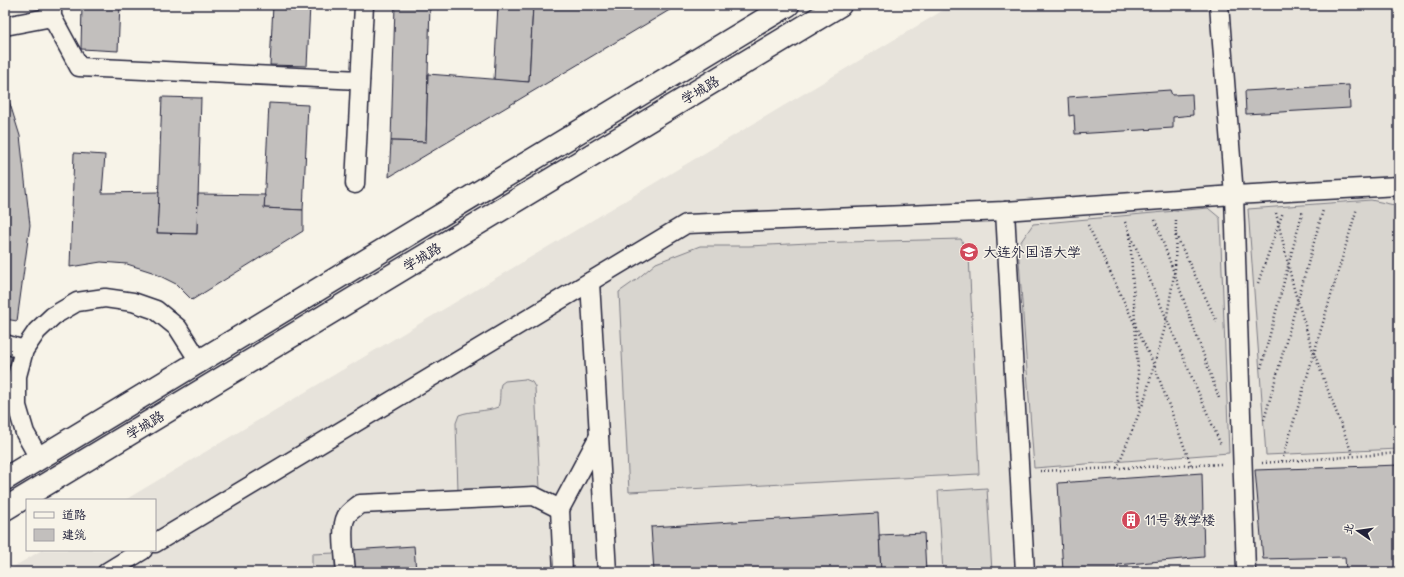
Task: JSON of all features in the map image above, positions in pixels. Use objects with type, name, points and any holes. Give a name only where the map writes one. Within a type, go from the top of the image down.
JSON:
[{"type":"main road","name":"学城路","points":[[5,479],[788,5]]},
{"type":"main road","name":"学城路","points":[[5,509],[840,5]]},
{"type":"street","points":[[355,184],[364,5]]},
{"type":"street","points":[[1219,5],[1234,195],[1236,464],[1246,572]]},
{"type":"street","points":[[5,26],[52,11],[79,67],[360,80]]},
{"type":"street","points":[[156,542],[686,224],[1005,211],[1281,192],[1399,186]]},
{"type":"street","points":[[1005,211],[1025,572]]},
{"type":"street","points":[[590,282],[607,572]]},
{"type":"street","points":[[39,458],[25,433],[17,406],[17,376],[24,350],[37,331],[53,316],[77,302],[105,298],[133,302],[156,310],[178,328],[199,361]]},
{"type":"street","points":[[5,344],[24,350]]},
{"type":"street","points":[[563,572],[560,509],[599,436]]},
{"type":"street","points":[[346,572],[343,525],[346,516],[360,504],[534,496],[560,509]]},
{"type":"street","points":[[107,572],[142,551]]},
{"type":"path","points":[[1282,461],[1363,188]]},
{"type":"path","points":[[1264,420],[1329,190]]},
{"type":"path","points":[[1260,370],[1308,191]]},
{"type":"path","points":[[1281,192],[1279,224],[1297,301],[1314,353],[1353,456]]},
{"type":"path","points":[[1257,284],[1279,224],[1281,192]]},
{"type":"path","points":[[1117,468],[1141,410],[1167,319],[1174,274],[1176,199]]},
{"type":"path","points":[[1148,201],[1220,400]]},
{"type":"path","points":[[1123,203],[1130,233],[1167,319],[1236,464]]},
{"type":"path","points":[[1123,203],[1130,233],[1141,410]]},
{"type":"path","points":[[1079,206],[1154,366],[1191,465]]},
{"type":"path","points":[[1175,234],[1218,324]]},
{"type":"path","points":[[1019,472],[1236,464],[1399,453]]},
{"type":"shaded area","name":"大连外国语大学","points":[[952,5],[1399,5],[1399,572],[5,572],[40,551],[156,551],[156,499],[127,499]]},
{"type":"shaded area","points":[[1371,200],[1399,206],[1399,449],[1266,455],[1248,209]]},
{"type":"shaded area","points":[[1208,208],[1220,218],[1229,453],[1034,468],[1018,246],[1033,224]]},
{"type":"shaded area","points":[[961,239],[969,255],[979,474],[629,492],[619,292],[656,263],[700,246],[749,246]]},
{"type":"shaded area","points":[[525,379],[532,382],[535,387],[540,488],[458,492],[456,423],[459,415],[498,407],[501,384],[505,381]]},
{"type":"shaded area","points":[[987,488],[992,572],[943,572],[938,491]]},
{"type":"shaded area","points":[[335,553],[335,572],[312,572],[312,554]]},
{"type":"building","points":[[82,5],[120,5],[118,51],[81,49]]},
{"type":"building","points":[[273,5],[310,5],[307,66],[270,65]]},
{"type":"building","points":[[395,5],[430,5],[426,142],[391,141]]},
{"type":"building","points":[[498,5],[533,5],[529,82],[494,80]]},
{"type":"building","points":[[533,5],[678,5],[389,177],[391,141],[426,142],[428,74],[529,82]]},
{"type":"building","points":[[1349,85],[1350,108],[1246,114],[1245,91]]},
{"type":"building","points":[[5,88],[20,136],[30,225],[17,321],[5,319]]},
{"type":"building","points":[[1170,90],[1172,95],[1192,94],[1193,115],[1173,117],[1173,128],[1075,134],[1074,115],[1069,116],[1068,97]]},
{"type":"building","points":[[162,97],[201,98],[197,234],[157,233]]},
{"type":"building","points":[[269,103],[308,105],[303,210],[264,208]]},
{"type":"building","points":[[74,153],[105,155],[102,193],[159,192],[157,233],[197,234],[198,194],[265,195],[264,208],[303,210],[303,231],[192,300],[176,284],[152,272],[127,264],[101,262],[70,267]]},
{"type":"building","points":[[1399,465],[1399,572],[1346,572],[1345,557],[1263,559],[1255,470]]},
{"type":"building","name":"11号 教学楼","points":[[1202,473],[1204,557],[1118,565],[1118,572],[1063,572],[1058,483]]},
{"type":"building","points":[[878,513],[881,572],[654,572],[651,527]]},
{"type":"building","points":[[924,533],[926,572],[881,572],[879,535]]},
{"type":"building","points":[[414,546],[416,572],[352,572],[351,550]]},
{"type":"place","name":"大连外国语大学","points":[[969,252]]},
{"type":"place","name":"11号 教学楼","points":[[1131,520]]}]
